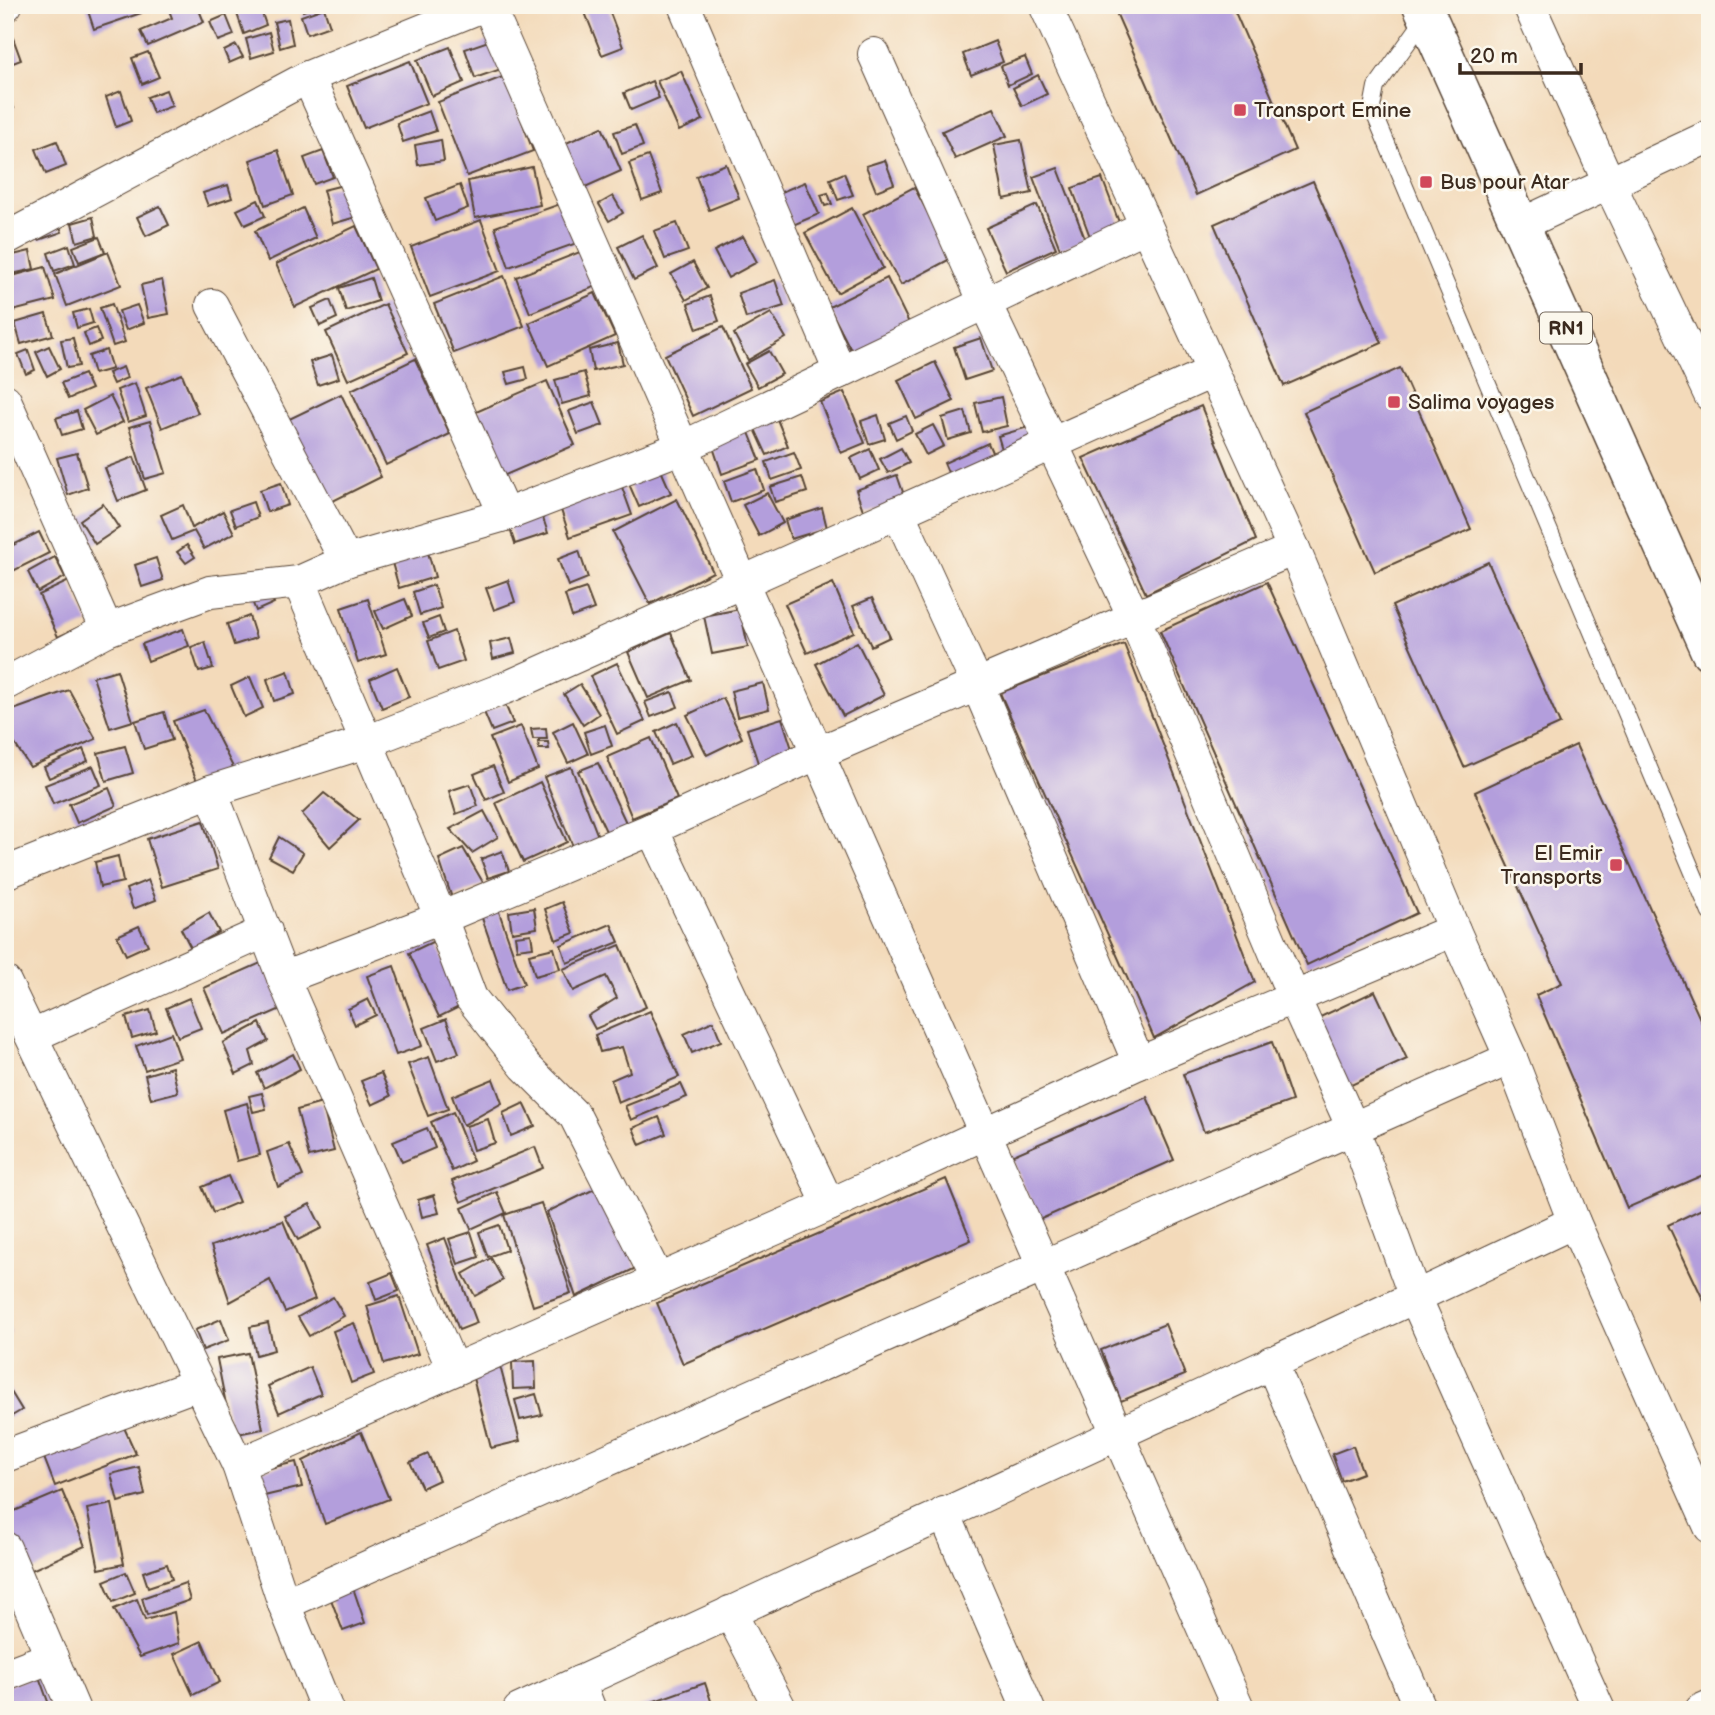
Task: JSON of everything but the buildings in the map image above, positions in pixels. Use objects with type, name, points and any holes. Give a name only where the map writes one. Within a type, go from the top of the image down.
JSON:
[{"type":"highway","name":"RN1","points":[[1425,10],[1710,651]]},
{"type":"street","points":[[5,239],[308,76],[487,5],[1239,1710]]},
{"type":"street","points":[[684,5],[840,372]]},
{"type":"street","points":[[1045,5],[1294,549],[1454,930],[1511,1058],[1574,1222],[1710,1527]]},
{"type":"street","points":[[1530,5],[1609,183],[1701,353],[1710,395]]},
{"type":"street","points":[[874,54],[985,303],[1134,617],[1294,998],[1353,1128],[1415,1297],[1599,1710]]},
{"type":"street","points":[[308,76],[505,515]]},
{"type":"street","points":[[1520,225],[1710,136]]},
{"type":"street","points":[[5,684],[107,630],[210,592],[299,582],[346,561],[505,515],[683,447],[1146,226]]},
{"type":"street","points":[[212,305],[346,561]]},
{"type":"street","points":[[5,873],[211,791],[366,742],[510,686],[1212,372]]},
{"type":"street","points":[[5,400],[107,630]]},
{"type":"street","points":[[898,512],[977,684],[1139,1063]]},
{"type":"street","points":[[283,978],[441,918],[652,829],[818,753],[1294,549]]},
{"type":"street","points":[[299,582],[441,918],[471,998],[525,1066],[575,1116],[658,1280]]},
{"type":"street","points":[[211,791],[283,978],[453,1369]]},
{"type":"street","points":[[652,829],[829,1205]]},
{"type":"street","points":[[237,1465],[829,1205],[1139,1063],[1454,930]]},
{"type":"street","points":[[32,1035],[266,931]]},
{"type":"street","points":[[5,982],[237,1465],[284,1604],[327,1710]]},
{"type":"street","points":[[284,1604],[1511,1058]]},
{"type":"street","points":[[519,1710],[584,1696],[730,1612],[1574,1222]]},
{"type":"street","points":[[1271,1362],[1421,1710]]},
{"type":"street","points":[[5,1456],[198,1384]]},
{"type":"street","points":[[944,1513],[1029,1710]]},
{"type":"street","points":[[5,1548],[74,1710]]},
{"type":"street","points":[[730,1612],[780,1710]]},
{"type":"street","points":[[5,1675],[52,1657]]},
{"type":"street","points":[[1701,1710],[1710,1706]]},
{"type":"lane","points":[[1425,10],[1376,87],[1372,108],[1710,914]]},
{"type":"place","name":"Transport Emine","points":[[1240,110]]},
{"type":"place","name":"Bus pour Atar","points":[[1426,182]]},
{"type":"place","name":"Salima voyages","points":[[1394,402]]},
{"type":"place","name":"El Emir Transports","points":[[1616,865]]}]
